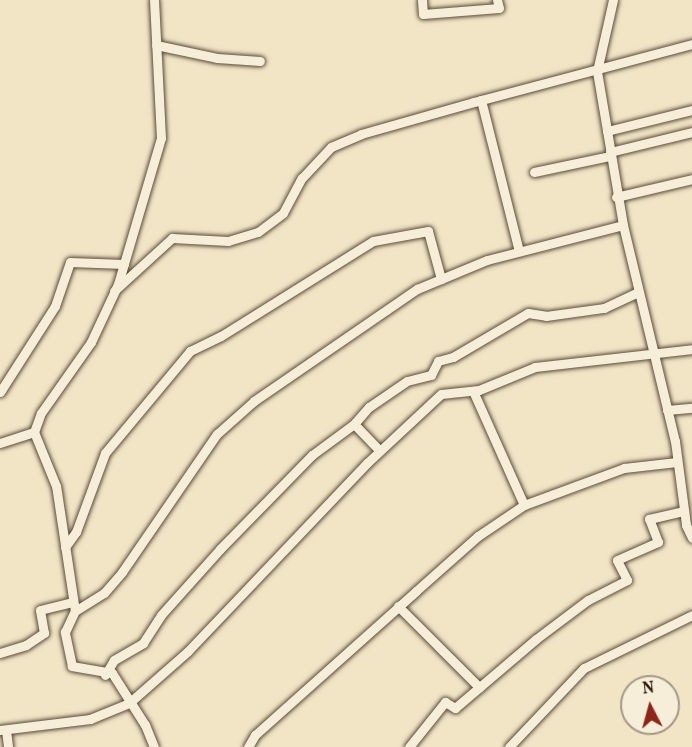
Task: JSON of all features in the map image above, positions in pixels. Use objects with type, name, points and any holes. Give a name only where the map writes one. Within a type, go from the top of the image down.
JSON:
[{"type":"street","points":[[154,0],[161,138],[114,291],[91,342],[41,413],[34,432],[56,486],[74,606],[65,632],[72,666],[105,675],[112,673],[129,703],[146,725],[154,747]]},
{"type":"street","points":[[422,0],[423,14],[499,8],[497,0]]},
{"type":"street","points":[[613,0],[597,71],[616,197],[667,410],[684,511],[692,538]]},
{"type":"street","points":[[114,291],[172,238],[228,241],[258,232],[283,213],[302,178],[331,147],[361,134],[692,44]]},
{"type":"street","points":[[156,45],[217,58],[260,61]]},
{"type":"street","points":[[481,100],[519,251]]},
{"type":"street","points":[[607,131],[692,110]]},
{"type":"street","points":[[534,172],[692,132]]},
{"type":"street","points":[[616,197],[692,178]]},
{"type":"street","points":[[0,653],[26,645],[44,633],[40,610],[74,606],[104,592],[122,572],[216,434],[255,401],[417,289],[519,251],[623,225]]},
{"type":"street","points":[[65,547],[76,531],[105,453],[190,351],[221,336],[373,241],[428,231],[441,279]]},
{"type":"street","points":[[0,392],[55,306],[70,261],[124,264]]},
{"type":"street","points":[[105,675],[114,660],[143,643],[161,615],[270,495],[312,455],[354,424],[369,407],[407,381],[431,375],[438,361],[453,357],[528,313],[546,316],[604,308],[638,292]]},
{"type":"street","points":[[8,747],[3,730],[90,719],[129,703],[241,599],[380,451],[441,394],[473,391],[535,368],[692,349]]},
{"type":"street","points":[[473,391],[525,505]]},
{"type":"street","points":[[667,410],[692,408]]},
{"type":"street","points":[[354,424],[380,451]]},
{"type":"street","points":[[0,443],[34,432]]},
{"type":"street","points":[[248,747],[255,735],[478,536],[525,505],[624,468],[676,462]]},
{"type":"street","points":[[682,497],[692,495]]},
{"type":"street","points":[[409,747],[445,702],[455,708],[588,600],[627,580],[617,560],[658,542],[649,519],[684,511]]},
{"type":"street","points":[[398,606],[479,687]]},
{"type":"street","points":[[509,747],[584,668],[692,615]]}]
